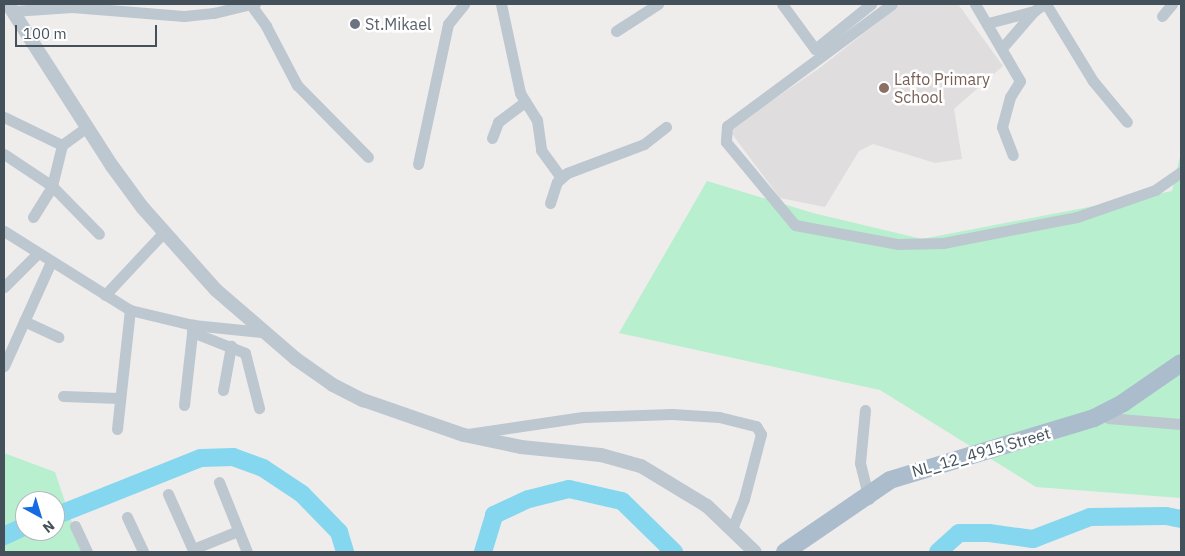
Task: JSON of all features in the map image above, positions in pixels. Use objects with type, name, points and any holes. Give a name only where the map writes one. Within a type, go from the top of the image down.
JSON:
[{"type":"main road","name":"NL_12_4915 Street","points":[[785,552],[868,496],[916,471],[1094,418],[1123,403],[1181,363]]},
{"type":"main road","name":"NL_12_4915 Street","points":[[794,552],[868,496],[902,481],[1108,418],[1181,370]]},
{"type":"street","points":[[10,7],[72,5],[184,16],[252,4],[297,84],[368,157]]},
{"type":"street","points":[[418,164],[448,24],[464,4]]},
{"type":"street","points":[[501,4],[507,21],[516,78],[525,102],[537,120],[541,150],[561,178]]},
{"type":"street","points":[[616,32],[658,4]]},
{"type":"street","points":[[782,4],[814,49],[871,4]]},
{"type":"street","points":[[892,4],[727,126],[724,139],[728,146],[795,226],[898,244],[943,243],[1077,217],[1154,190],[1181,172]]},
{"type":"street","points":[[975,4],[988,23],[1020,81],[1008,103],[1002,127],[1013,155]]},
{"type":"street","points":[[1002,48],[1034,11],[1045,4],[1088,74],[1127,122]]},
{"type":"street","points":[[1162,16],[1172,4]]},
{"type":"street","points":[[10,7],[112,166],[163,233],[216,290],[262,332],[296,359],[348,392],[464,435],[521,447],[601,455],[641,466],[707,506],[755,552]]},
{"type":"street","points":[[988,23],[1034,11]]},
{"type":"street","points":[[492,138],[498,122],[525,102]]},
{"type":"street","points":[[4,117],[62,145]]},
{"type":"street","points":[[33,217],[52,186],[62,145],[87,127]]},
{"type":"street","points":[[550,202],[561,178],[644,144],[666,127]]},
{"type":"street","points":[[4,154],[52,186],[99,234]]},
{"type":"street","points":[[4,231],[130,310],[192,328],[241,350],[248,358],[259,408]]},
{"type":"street","points":[[105,294],[163,233]]},
{"type":"street","points":[[4,287],[38,253]]},
{"type":"street","points":[[4,366],[51,262]]},
{"type":"street","points":[[116,429],[130,310]]},
{"type":"street","points":[[24,321],[59,337]]},
{"type":"street","points":[[192,328],[262,332]]},
{"type":"street","points":[[184,405],[192,328]]},
{"type":"street","points":[[223,390],[231,346]]},
{"type":"street","points":[[63,396],[119,398]]},
{"type":"street","points":[[865,410],[860,463],[868,496]]},
{"type":"street","points":[[464,435],[583,417],[672,414],[719,416],[756,426],[761,434],[744,499],[732,528]]},
{"type":"street","points":[[1108,418],[1181,424]]},
{"type":"street","points":[[220,482],[247,552]]},
{"type":"street","points":[[168,494],[193,551],[238,531]]},
{"type":"street","points":[[127,517],[143,552]]},
{"type":"street","points":[[75,526],[87,552]]},
{"type":"shaded area","name":"Lafto Primary School","points":[[901,4],[958,4],[1003,66],[954,109],[962,159],[935,163],[873,144],[859,151],[825,207],[780,198],[729,130],[821,67]]},
{"type":"green space","points":[[1181,152],[1181,498],[1036,487],[880,390],[619,333],[707,181],[813,213],[922,239],[1172,191]]},
{"type":"green space","points":[[4,453],[55,472],[61,491],[15,491],[15,541],[65,541],[65,502],[82,552],[4,552]]},
{"type":"waterway","points":[[65,512],[201,458],[233,457],[263,468],[302,494],[339,532],[345,552]]},
{"type":"waterway","points":[[483,552],[494,515],[529,499],[569,489],[622,501],[674,552]]},
{"type":"waterway","points":[[938,552],[959,533],[989,533],[1033,539],[1090,517],[1166,516],[1181,519]]},
{"type":"waterway","points":[[4,536],[15,531]]},
{"type":"place","name":"St.Mikael","points":[[355,24]]},
{"type":"place","name":"Lafto Primary School","points":[[884,88]]}]
